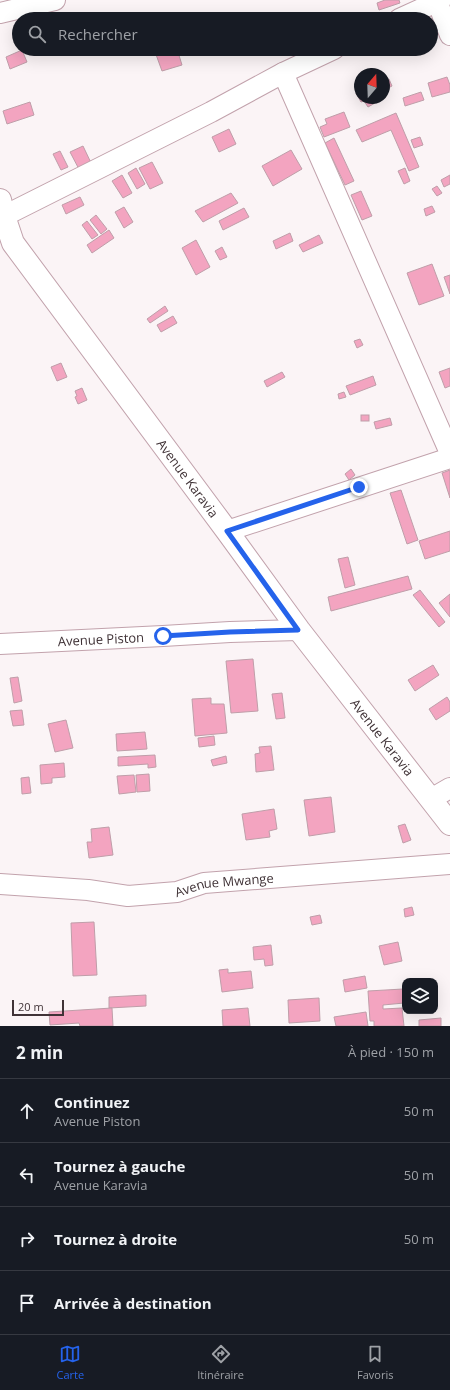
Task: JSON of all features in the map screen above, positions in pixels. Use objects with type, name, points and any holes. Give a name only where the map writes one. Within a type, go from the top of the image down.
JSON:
[{"type":"street","points":[[0,13],[55,0]]},
{"type":"street","points":[[415,12],[439,1],[450,35]]},
{"type":"street","points":[[2,208],[211,112],[283,73],[319,56]]},
{"type":"street","points":[[283,73],[450,453]]},
{"type":"street","name":"Avenue Karavia","points":[[2,208],[13,243],[227,531],[298,630],[450,824]]},
{"type":"street","points":[[227,531],[450,458]]},
{"type":"street","name":"Avenue Piston","points":[[0,644],[298,630]]},
{"type":"street","points":[[431,799],[450,788]]},
{"type":"street","name":"Avenue Mwange","points":[[0,884],[88,890],[128,896],[177,892],[204,883],[450,864]]},
{"type":"building","points":[[385,0],[399,0],[400,3],[379,10],[377,3]]},
{"type":"building","points":[[12,54],[12,56],[24,56],[27,62],[10,69],[6,57]]},
{"type":"building","points":[[157,56],[179,56],[182,65],[162,71]]},
{"type":"building","points":[[447,77],[450,85],[450,92],[432,97],[428,83]]},
{"type":"building","points":[[421,92],[424,100],[405,106],[403,98]]},
{"type":"building","points":[[30,102],[34,115],[7,124],[3,111]]},
{"type":"building","points":[[366,104],[373,104],[368,107]]},
{"type":"building","points":[[344,112],[350,127],[324,137],[320,127],[327,124],[325,119]]},
{"type":"building","points":[[396,113],[419,167],[409,171],[391,130],[362,142],[356,130]]},
{"type":"building","points":[[229,129],[236,144],[219,152],[212,137]]},
{"type":"building","points":[[420,137],[423,145],[414,148],[411,140]]},
{"type":"building","points":[[334,138],[354,181],[345,185],[325,143]]},
{"type":"building","points":[[83,146],[93,167],[81,173],[70,152]]},
{"type":"building","points":[[291,150],[302,169],[273,186],[262,166]]},
{"type":"building","points":[[60,151],[68,167],[61,170],[53,154]]},
{"type":"building","points":[[152,162],[163,183],[150,189],[139,168]]},
{"type":"building","points":[[136,168],[145,184],[137,189],[128,173]]},
{"type":"building","points":[[405,168],[410,181],[404,184],[398,171]]},
{"type":"building","points":[[122,175],[132,193],[123,198],[112,181]]},
{"type":"building","points":[[450,175],[450,184],[444,187],[441,180]]},
{"type":"building","points":[[437,186],[442,193],[437,196],[432,189]]},
{"type":"building","points":[[361,191],[372,216],[362,220],[351,195]]},
{"type":"building","points":[[231,193],[238,203],[203,222],[195,211]]},
{"type":"building","points":[[80,197],[84,205],[66,214],[62,205]]},
{"type":"building","points":[[432,206],[435,212],[426,216],[424,209]]},
{"type":"building","points":[[124,207],[133,222],[124,228],[115,212]]},
{"type":"building","points":[[244,208],[249,217],[223,230],[219,221]]},
{"type":"building","points":[[96,215],[107,229],[101,234],[90,220]]},
{"type":"building","points":[[87,221],[98,235],[92,239],[82,225]]},
{"type":"building","points":[[109,230],[114,238],[92,253],[87,245]]},
{"type":"building","points":[[290,233],[293,241],[276,249],[273,241]]},
{"type":"building","points":[[319,235],[323,243],[303,252],[299,245]]},
{"type":"building","points":[[196,240],[210,267],[196,275],[182,248]]},
{"type":"building","points":[[222,247],[227,257],[220,260],[215,251]]},
{"type":"building","points":[[432,264],[444,296],[419,305],[407,273]]},
{"type":"building","points":[[450,275],[450,294],[444,277]]},
{"type":"building","points":[[165,306],[168,311],[150,323],[147,319]]},
{"type":"building","points":[[173,316],[177,323],[161,332],[157,325]]},
{"type":"building","points":[[360,339],[363,345],[357,348],[354,341]]},
{"type":"building","points":[[61,363],[67,377],[57,381],[51,367]]},
{"type":"building","points":[[450,368],[450,386],[445,388],[439,372]]},
{"type":"building","points":[[282,372],[285,377],[267,387],[264,381]]},
{"type":"building","points":[[373,376],[376,385],[350,395],[346,386]]},
{"type":"building","points":[[82,388],[87,400],[78,404],[75,397],[77,396],[75,391]]},
{"type":"building","points":[[344,392],[346,397],[339,399],[338,394]]},
{"type":"building","points":[[361,415],[369,415],[369,421],[361,421]]},
{"type":"building","points":[[390,418],[392,425],[376,429],[374,422]]},
{"type":"building","points":[[351,469],[355,475],[349,480],[345,474]]},
{"type":"building","points":[[450,470],[450,498],[442,473]]},
{"type":"building","points":[[401,490],[418,540],[407,544],[390,493]]},
{"type":"building","points":[[450,531],[450,551],[425,559],[419,541]]},
{"type":"building","points":[[348,557],[355,585],[345,588],[338,559]]},
{"type":"building","points":[[408,576],[412,589],[331,611],[328,597]]},
{"type":"building","points":[[420,590],[445,622],[439,627],[413,595]]},
{"type":"building","points":[[450,594],[450,617],[439,603]]},
{"type":"building","points":[[253,659],[258,711],[231,713],[226,661]]},
{"type":"building","points":[[433,665],[439,675],[415,691],[408,680]]},
{"type":"building","points":[[18,677],[22,701],[14,703],[10,678]]},
{"type":"building","points":[[282,693],[285,718],[276,719],[272,694]]},
{"type":"building","points":[[447,697],[450,702],[450,711],[436,720],[429,709]]},
{"type":"building","points":[[211,698],[211,704],[224,704],[227,733],[195,736],[192,699]]},
{"type":"building","points":[[22,710],[24,725],[13,726],[10,711]]},
{"type":"building","points":[[66,720],[73,748],[55,752],[48,724]]},
{"type":"building","points":[[145,732],[147,749],[117,751],[116,734]]},
{"type":"building","points":[[214,736],[215,745],[199,747],[198,738]]},
{"type":"building","points":[[271,746],[274,770],[256,772],[255,754],[260,753],[259,747]]},
{"type":"building","points":[[155,755],[156,767],[148,768],[148,764],[118,766],[118,757]]},
{"type":"building","points":[[226,756],[227,763],[213,766],[211,760]]},
{"type":"building","points":[[64,763],[65,777],[52,778],[52,783],[41,784],[40,765]]},
{"type":"building","points":[[149,774],[150,791],[137,792],[136,775]]},
{"type":"building","points":[[134,775],[136,792],[119,794],[117,776]]},
{"type":"building","points":[[29,777],[31,793],[22,794],[21,778]]},
{"type":"building","points":[[331,797],[335,832],[309,836],[304,800]]},
{"type":"building","points":[[274,809],[277,829],[269,831],[270,837],[246,840],[242,814]]},
{"type":"building","points":[[405,824],[411,840],[403,843],[398,826]]},
{"type":"building","points":[[109,827],[113,855],[89,858],[87,842],[92,842],[91,829]]},
{"type":"building","points":[[412,907],[414,915],[405,917],[404,909]]},
{"type":"building","points":[[320,915],[322,923],[312,925],[310,917]]},
{"type":"building","points":[[94,922],[97,975],[73,976],[71,923]]},
{"type":"building","points":[[398,942],[402,961],[384,965],[379,946]]},
{"type":"building","points":[[271,945],[273,965],[265,966],[264,959],[254,960],[253,947]]},
{"type":"building","points":[[228,969],[228,973],[251,971],[253,988],[222,992],[219,970]]},
{"type":"building","points":[[365,976],[367,988],[345,992],[343,980]]},
{"type":"building","points":[[402,989],[402,1003],[383,1005],[383,1009],[402,1008],[404,1026],[374,1026],[374,1021],[370,1021],[368,991]]},
{"type":"building","points":[[146,995],[146,1006],[109,1008],[109,997]]},
{"type":"building","points":[[319,998],[320,1021],[289,1023],[288,1000]]},
{"type":"building","points":[[112,1008],[113,1026],[80,1026],[79,1023],[50,1025],[49,1012]]},
{"type":"building","points":[[248,1008],[250,1026],[223,1026],[222,1010]]},
{"type":"building","points":[[366,1012],[368,1026],[336,1026],[334,1017]]},
{"type":"building","points":[[441,1018],[441,1026],[419,1026],[419,1020]]},
{"type":"route","points":[[163,636],[298,630],[227,531],[359,487]]}]
